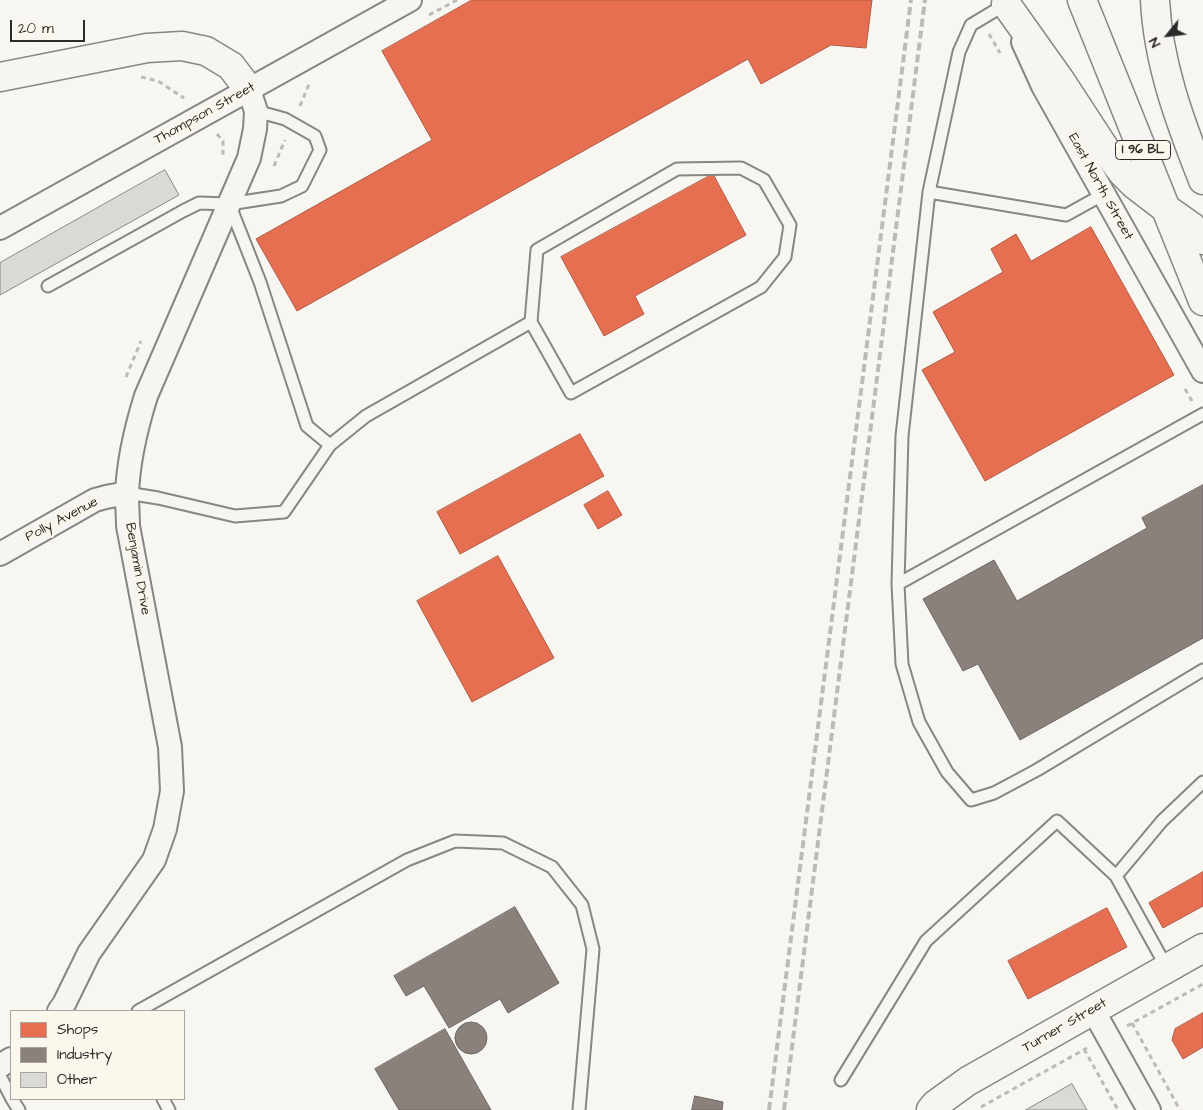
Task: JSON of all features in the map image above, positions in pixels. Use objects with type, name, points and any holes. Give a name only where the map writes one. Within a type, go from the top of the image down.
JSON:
[{"type":"main road","name":"I 96 BL","points":[[1082,0],[1203,301]]},
{"type":"main road","name":"I 96 BL","points":[[1155,0],[1157,28],[1173,100],[1203,180]]},
{"type":"main road","points":[[1005,2],[1122,172],[1165,208],[1192,227],[1203,240]]},
{"type":"main road","points":[[0,77],[147,48],[182,46],[206,52],[231,66],[252,101]]},
{"type":"main road","name":"Turner Street","points":[[931,1110],[936,1104],[968,1081],[1203,948]]},
{"type":"street","name":"Thompson Street","points":[[0,228],[252,101],[410,0]]},
{"type":"street","name":"East North Street","points":[[1005,2],[1043,86],[1203,370]]},
{"type":"street","name":"Benjamin Drive","points":[[60,1010],[89,953],[154,860],[166,829],[172,791],[170,747],[128,526],[127,494],[131,459],[137,426],[146,396],[249,158],[255,129],[252,101]]},
{"type":"street","name":"Polly Avenue","points":[[0,554],[95,500],[127,494]]},
{"type":"street","points":[[1093,1010],[1149,1110]]},
{"type":"lane","points":[[1005,2],[972,25],[959,52],[929,192],[902,436],[898,584],[902,664],[919,722],[947,772],[971,800],[994,793],[1037,770],[1203,670]]},
{"type":"lane","points":[[48,286],[183,210],[199,203],[229,204],[258,200],[281,196],[302,186],[320,150],[315,136],[252,101]]},
{"type":"lane","points":[[741,168],[764,180],[790,225],[784,256],[761,288],[571,393],[531,322],[538,250],[677,169],[741,168]]},
{"type":"lane","points":[[929,192],[1066,215],[1104,194]]},
{"type":"lane","points":[[229,204],[260,282],[306,426],[330,445]]},
{"type":"lane","points":[[127,494],[158,498],[235,516],[284,512],[330,445],[366,416],[531,322]]},
{"type":"lane","points":[[898,584],[1203,414]]},
{"type":"lane","points":[[1116,876],[1162,821],[1203,782]]},
{"type":"lane","points":[[842,1080],[926,942],[1057,821],[1116,876],[1167,968]]},
{"type":"lane","points":[[140,1010],[407,860],[454,841],[503,843],[552,867],[582,904],[594,949],[579,1110]]},
{"type":"lane","points":[[0,1076],[10,1094]]},
{"type":"path","points":[[422,19],[457,0]]},
{"type":"path","points":[[258,200],[293,124],[310,81]]},
{"type":"path","points":[[1132,1023],[1180,1110]]},
{"type":"path","points":[[1084,1050],[1118,1110]]},
{"type":"building: Shops","points":[[472,0],[872,0],[866,48],[831,45],[761,84],[748,59],[297,311],[256,239],[432,140],[382,51]]},
{"type":"building: Shops","points":[[713,174],[746,235],[635,296],[644,314],[604,336],[561,257]]},
{"type":"building: Shops","points":[[1091,227],[1174,375],[985,481],[922,370],[955,352],[933,312],[1003,272],[991,249],[1016,234],[1031,261]]},
{"type":"building: Shops","points":[[580,434],[604,476],[460,554],[437,512]]},
{"type":"building: Shops","points":[[608,491],[622,515],[598,529],[584,505]]},
{"type":"building: Shops","points":[[498,556],[554,658],[472,702],[417,601]]},
{"type":"building: Shops","points":[[1203,872],[1203,906],[1163,928],[1149,903]]},
{"type":"building: Shops","points":[[1107,908],[1127,947],[1028,999],[1008,961]]},
{"type":"building: Shops","points":[[1203,1013],[1203,1047],[1183,1059],[1172,1040],[1175,1029]]},
{"type":"building: Industry","points":[[1203,485],[1203,638],[1020,740],[978,664],[963,671],[923,599],[994,560],[1017,601],[1147,528],[1142,518]]},
{"type":"building: Industry","points":[[515,907],[559,983],[508,1013],[500,999],[449,1028],[424,986],[406,996],[394,976]]},
{"type":"building: Industry","points":[[471,1022],[477,1023],[482,1027],[486,1032],[486,1044],[482,1049],[477,1053],[471,1054],[465,1053],[460,1049],[456,1044],[455,1038],[456,1032],[460,1027],[465,1023]]},
{"type":"building: Industry","points":[[445,1029],[491,1110],[399,1110],[375,1069]]},
{"type":"building: Industry","points":[[695,1096],[723,1102],[722,1110],[692,1110]]},
{"type":"building: Other","points":[[165,170],[179,195],[0,295],[0,263]]},
{"type":"building: Other","points":[[1072,1084],[1087,1110],[1026,1110]]},
{"type":"railway","points":[[769,1110],[911,0]]},
{"type":"railway","points":[[784,1110],[925,0]]}]
